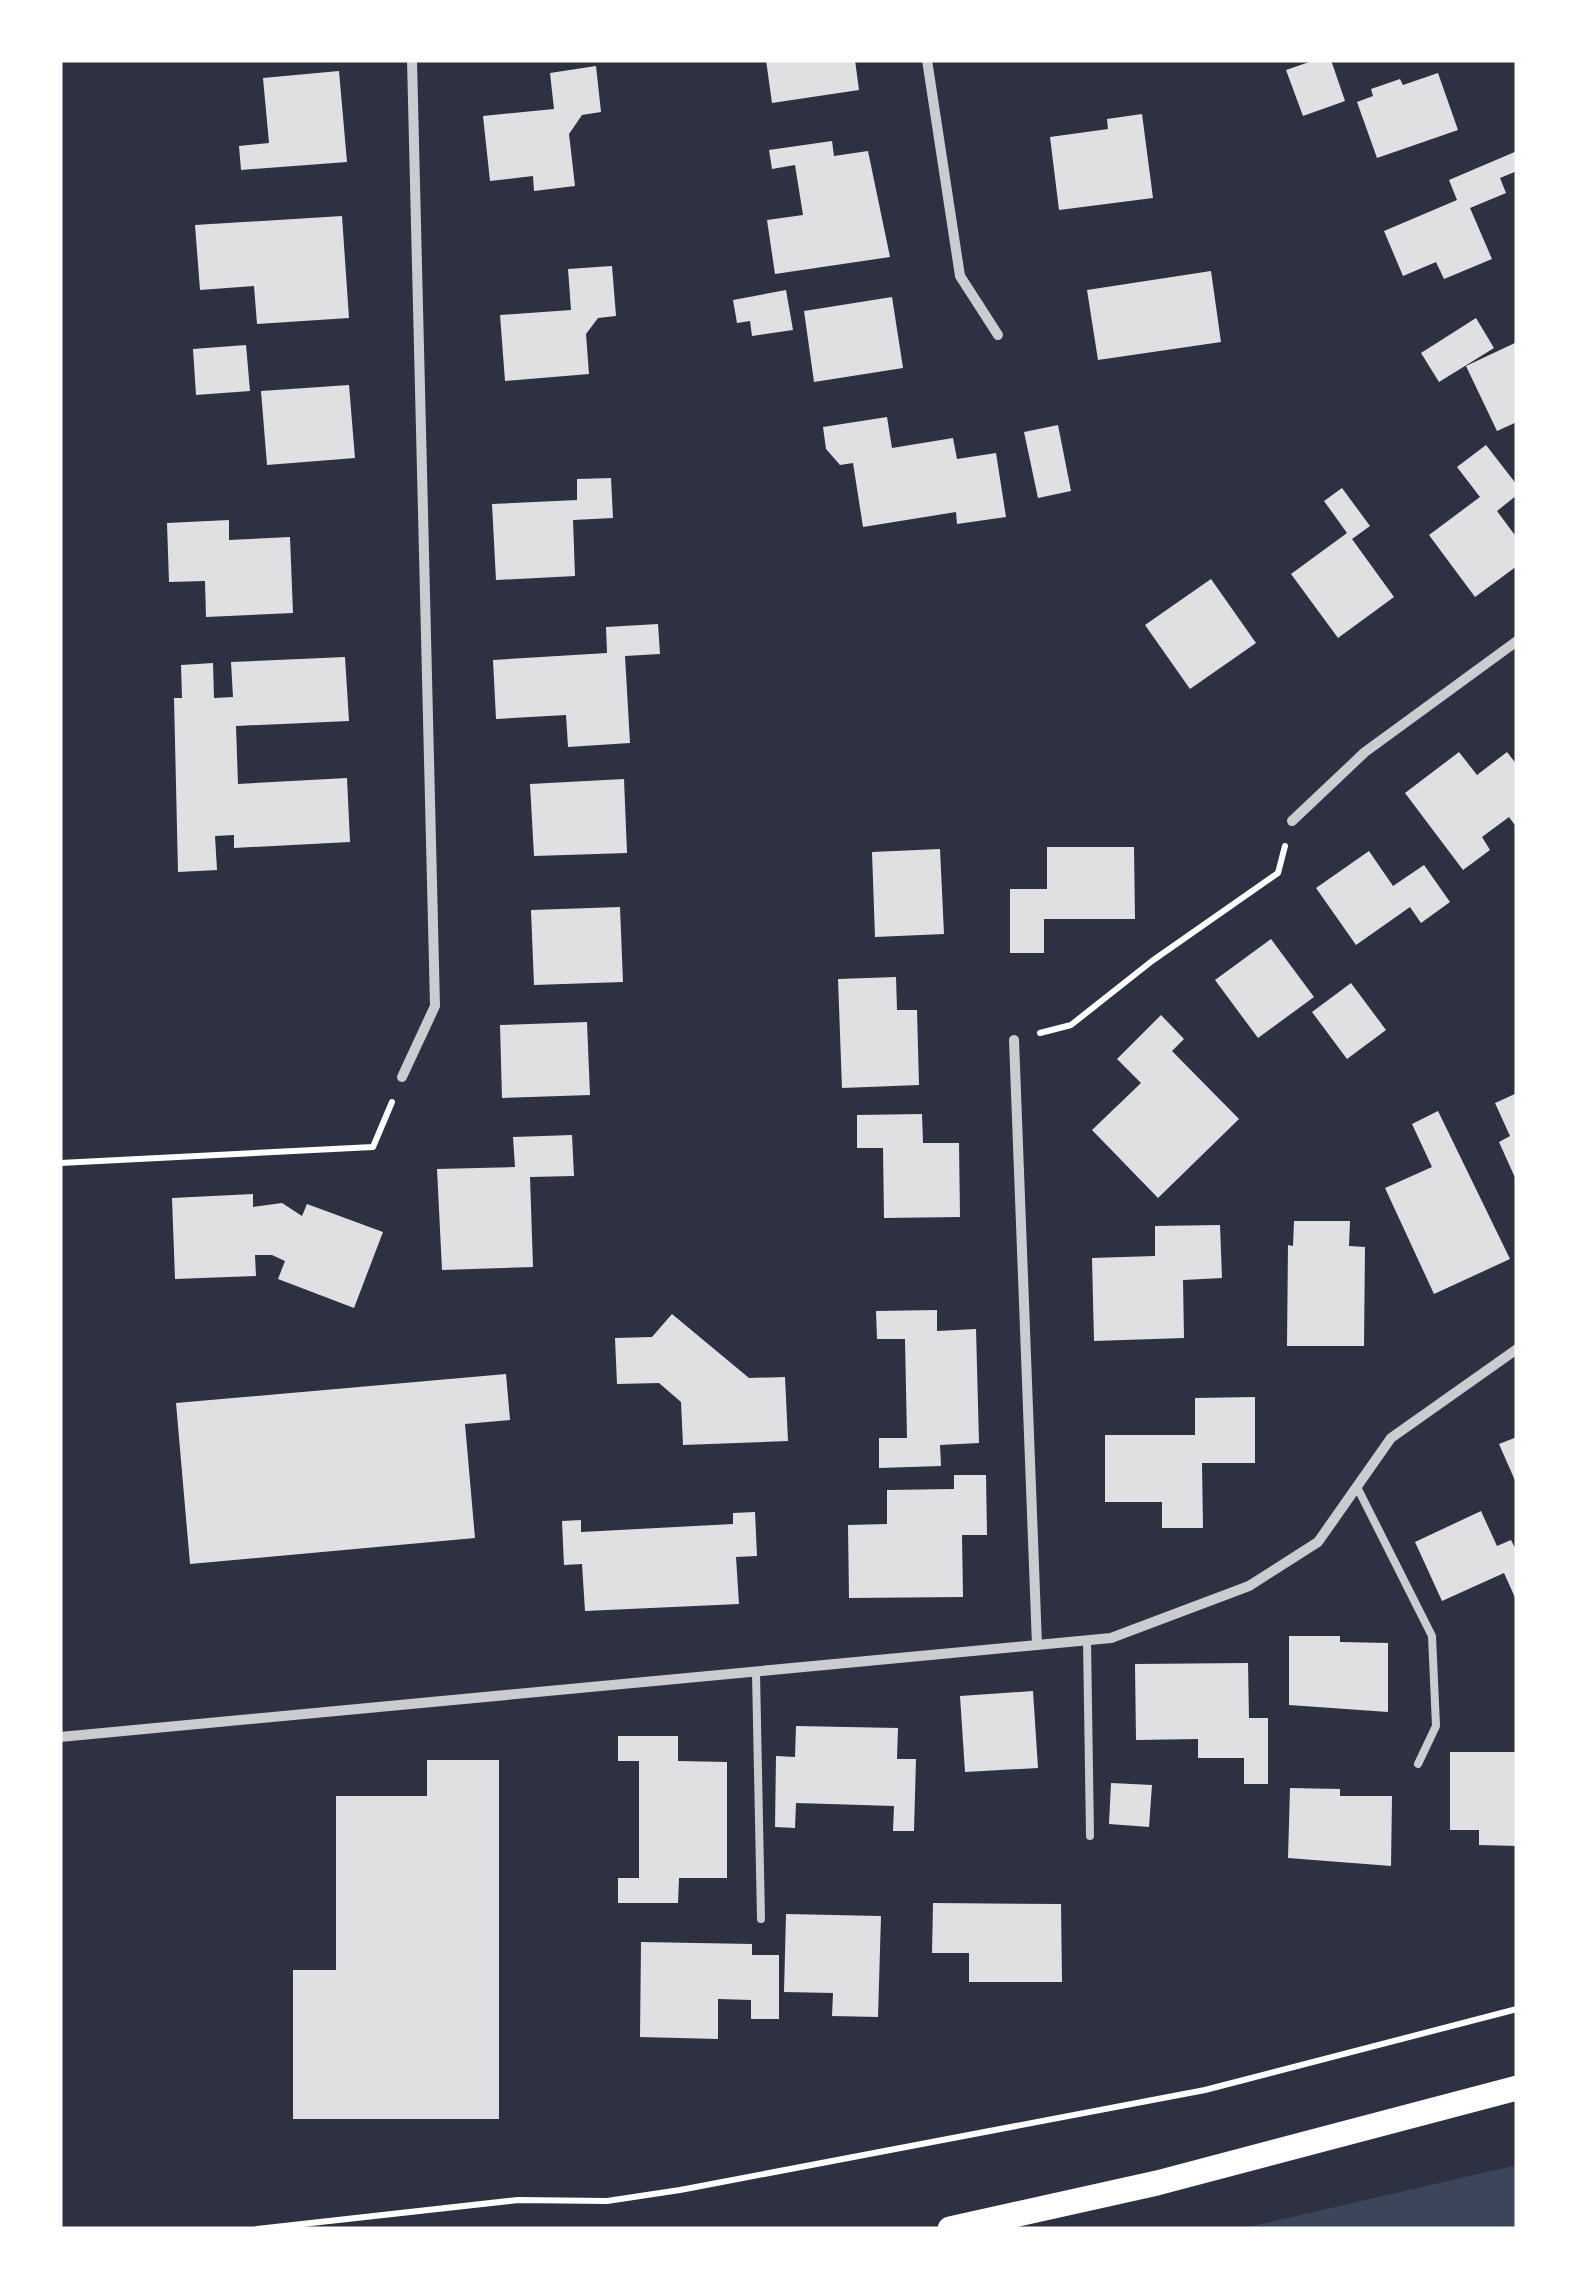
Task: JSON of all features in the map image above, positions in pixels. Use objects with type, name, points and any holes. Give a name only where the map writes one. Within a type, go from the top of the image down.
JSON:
[{"type":"main road","points":[[950,2229],[1157,2183],[1517,2088]]},
{"type":"street","points":[[402,1078],[435,1006],[412,60]]},
{"type":"street","points":[[926,60],[960,276],[998,335]]},
{"type":"street","points":[[1292,820],[1365,752],[1517,641]]},
{"type":"street","points":[[1014,1040],[1037,1646]]},
{"type":"street","points":[[60,1737],[1111,1638],[1249,1586],[1318,1542],[1392,1438],[1517,1350]]},
{"type":"lane","points":[[1356,1486],[1432,1636],[1436,1726],[1418,1764]]},
{"type":"lane","points":[[1087,1640],[1090,1836]]},
{"type":"lane","points":[[756,1673],[761,1920]]},
{"type":"path","points":[[1014,1040],[1070,1026],[1152,961],[1278,873],[1292,820]]},
{"type":"path","points":[[60,1164],[373,1148],[402,1078]]},
{"type":"path","points":[[258,2229],[518,2200],[607,2201],[680,2190],[1205,2090],[1517,2009]]},
{"type":"shaded area","points":[[1517,2165],[1517,2229],[1240,2229]]},
{"type":"building","points":[[766,60],[855,60],[859,90],[772,103]]},
{"type":"building","points":[[1315,60],[1331,60],[1345,101],[1303,116],[1286,70]]},
{"type":"building","points":[[596,66],[601,112],[582,115],[569,134],[575,186],[534,191],[533,176],[490,181],[483,116],[554,109],[550,73]]},
{"type":"building","points":[[339,71],[347,162],[241,170],[239,146],[269,143],[263,78]]},
{"type":"building","points":[[1438,73],[1458,130],[1377,158],[1357,102],[1373,96],[1371,89],[1400,79],[1403,85]]},
{"type":"building","points":[[1142,114],[1153,198],[1059,210],[1050,137],[1108,129],[1107,119]]},
{"type":"building","points":[[832,141],[834,156],[868,151],[890,257],[775,274],[767,220],[803,215],[795,165],[772,169],[769,150]]},
{"type":"building","points":[[1517,151],[1517,171],[1500,178],[1506,193],[1470,208],[1492,259],[1444,279],[1436,262],[1403,276],[1384,231],[1457,200],[1449,180]]},
{"type":"building","points":[[342,216],[349,318],[257,324],[254,286],[200,290],[195,225]]},
{"type":"building","points":[[612,266],[616,316],[598,318],[586,334],[589,374],[505,381],[500,315],[571,310],[568,269]]},
{"type":"building","points":[[1211,271],[1221,342],[1098,360],[1087,290]]},
{"type":"building","points":[[786,290],[793,330],[752,336],[750,321],[737,323],[733,300]]},
{"type":"building","points":[[892,297],[903,368],[814,382],[804,311]]},
{"type":"building","points":[[1476,318],[1494,348],[1439,382],[1421,353]]},
{"type":"building","points":[[1517,342],[1517,422],[1497,431],[1466,366]]},
{"type":"building","points":[[246,345],[250,391],[196,395],[193,349]]},
{"type":"building","points":[[349,385],[355,458],[267,465],[261,391]]},
{"type":"building","points":[[887,417],[892,448],[953,438],[957,459],[996,453],[1006,517],[957,524],[956,512],[863,527],[853,463],[840,465],[826,449],[823,427]]},
{"type":"building","points":[[1058,425],[1071,491],[1038,498],[1024,432]]},
{"type":"building","points":[[1486,445],[1517,485],[1517,495],[1497,511],[1517,538],[1517,566],[1475,597],[1429,535],[1480,497],[1457,467]]},
{"type":"building","points":[[611,478],[613,518],[573,520],[575,576],[496,580],[492,504],[577,500],[577,479]]},
{"type":"building","points":[[1342,488],[1370,526],[1352,539],[1394,597],[1338,638],[1291,574],[1347,533],[1324,501]]},
{"type":"building","points":[[229,520],[229,540],[290,537],[293,613],[206,617],[205,581],[169,582],[167,523]]},
{"type":"building","points":[[1211,579],[1256,643],[1190,689],[1145,625]]},
{"type":"building","points":[[658,624],[660,654],[625,656],[630,743],[568,747],[566,715],[496,719],[493,660],[607,653],[606,627]]},
{"type":"building","points":[[345,657],[349,721],[236,726],[238,784],[347,778],[350,842],[234,848],[234,835],[215,836],[217,870],[178,872],[174,698],[182,698],[181,665],[213,663],[214,698],[233,697],[231,662]]},
{"type":"building","points":[[1459,752],[1477,775],[1507,752],[1517,765],[1517,828],[1509,817],[1482,837],[1490,850],[1463,870],[1405,793]]},
{"type":"building","points":[[624,779],[627,853],[534,856],[530,784]]},
{"type":"building","points":[[1047,847],[1134,847],[1135,919],[1044,919],[1044,953],[1010,953],[1010,889],[1047,889]]},
{"type":"building","points":[[940,849],[944,934],[875,937],[872,852]]},
{"type":"building","points":[[1369,851],[1393,886],[1424,865],[1450,902],[1421,923],[1410,907],[1356,945],[1316,888]]},
{"type":"building","points":[[620,907],[623,982],[534,985],[531,910]]},
{"type":"building","points":[[1271,939],[1314,997],[1258,1038],[1215,980]]},
{"type":"building","points":[[896,977],[897,1010],[917,1010],[919,1085],[842,1088],[838,979]]},
{"type":"building","points":[[1351,983],[1386,1030],[1347,1059],[1312,1012]]},
{"type":"building","points":[[1161,1015],[1184,1039],[1172,1051],[1239,1119],[1158,1198],[1092,1130],[1141,1083],[1117,1059]]},
{"type":"building","points":[[587,1022],[590,1095],[502,1098],[500,1025]]},
{"type":"building","points":[[1517,1093],[1517,1182],[1499,1142],[1510,1136],[1495,1103]]},
{"type":"building","points":[[1438,1111],[1510,1259],[1434,1294],[1385,1188],[1432,1167],[1412,1124]]},
{"type":"building","points":[[922,1114],[923,1143],[959,1143],[960,1217],[884,1218],[883,1148],[857,1148],[857,1115]]},
{"type":"building","points":[[572,1135],[574,1176],[530,1177],[533,1267],[442,1270],[437,1169],[515,1167],[513,1137]]},
{"type":"building","points":[[253,1194],[253,1207],[282,1203],[302,1216],[307,1204],[383,1232],[354,1308],[278,1279],[285,1261],[272,1255],[255,1255],[256,1276],[175,1279],[172,1198]]},
{"type":"building","points":[[1294,1221],[1350,1221],[1349,1246],[1365,1247],[1364,1346],[1287,1346],[1288,1245],[1293,1246]]},
{"type":"building","points":[[1220,1225],[1222,1278],[1183,1280],[1184,1338],[1094,1341],[1092,1258],[1155,1256],[1155,1226]]},
{"type":"building","points":[[937,1310],[937,1331],[976,1329],[979,1443],[940,1445],[941,1466],[879,1468],[879,1438],[907,1438],[905,1339],[877,1339],[876,1311]]},
{"type":"building","points":[[672,1314],[749,1378],[785,1377],[788,1441],[683,1445],[681,1402],[659,1383],[617,1384],[615,1338],[652,1337]]},
{"type":"building","points":[[506,1374],[510,1420],[465,1424],[475,1538],[190,1564],[176,1403]]},
{"type":"building","points":[[1255,1397],[1255,1463],[1202,1463],[1203,1528],[1162,1528],[1162,1502],[1105,1502],[1105,1435],[1195,1435],[1195,1398]]},
{"type":"building","points":[[1517,1437],[1517,1485],[1499,1444]]},
{"type":"building","points":[[954,1475],[986,1475],[987,1535],[962,1535],[963,1597],[849,1598],[848,1525],[887,1524],[887,1490],[954,1489]]},
{"type":"building","points":[[1481,1511],[1497,1546],[1511,1540],[1517,1552],[1517,1602],[1504,1573],[1442,1601],[1415,1542]]},
{"type":"building","points":[[755,1512],[757,1556],[736,1557],[739,1604],[585,1611],[582,1564],[564,1565],[562,1521],[581,1520],[581,1532],[733,1524],[733,1513]]},
{"type":"building","points":[[1289,1636],[1340,1636],[1340,1642],[1388,1643],[1388,1712],[1289,1705]]},
{"type":"building","points":[[1248,1663],[1249,1718],[1268,1718],[1268,1784],[1244,1784],[1244,1758],[1198,1758],[1198,1739],[1136,1740],[1135,1664]]},
{"type":"building","points":[[1033,1691],[1038,1768],[965,1772],[960,1696]]},
{"type":"building","points":[[796,1726],[898,1728],[897,1759],[916,1759],[914,1831],[893,1831],[894,1806],[796,1803],[795,1828],[775,1827],[776,1756],[795,1757]]},
{"type":"building","points":[[618,1736],[678,1736],[678,1761],[727,1762],[727,1878],[679,1878],[678,1903],[618,1903],[618,1878],[639,1878],[639,1761],[618,1761]]},
{"type":"building","points":[[1450,1752],[1517,1752],[1517,1846],[1479,1845],[1479,1830],[1450,1830]]},
{"type":"building","points":[[427,1760],[499,1760],[499,2119],[293,2119],[293,1970],[336,1970],[336,1796],[427,1796]]},
{"type":"building","points":[[1111,1783],[1152,1785],[1149,1827],[1109,1824]]},
{"type":"building","points":[[1290,1788],[1340,1789],[1340,1796],[1392,1796],[1391,1866],[1288,1858]]},
{"type":"building","points":[[933,1903],[1061,1904],[1062,1982],[969,1982],[969,1953],[932,1953]]},
{"type":"building","points":[[786,1914],[881,1916],[878,2017],[832,2016],[833,1993],[784,1992]]},
{"type":"building","points":[[641,1942],[752,1944],[752,1955],[779,1955],[779,2019],[751,2019],[751,2000],[718,1999],[718,2039],[640,2037]]}]
